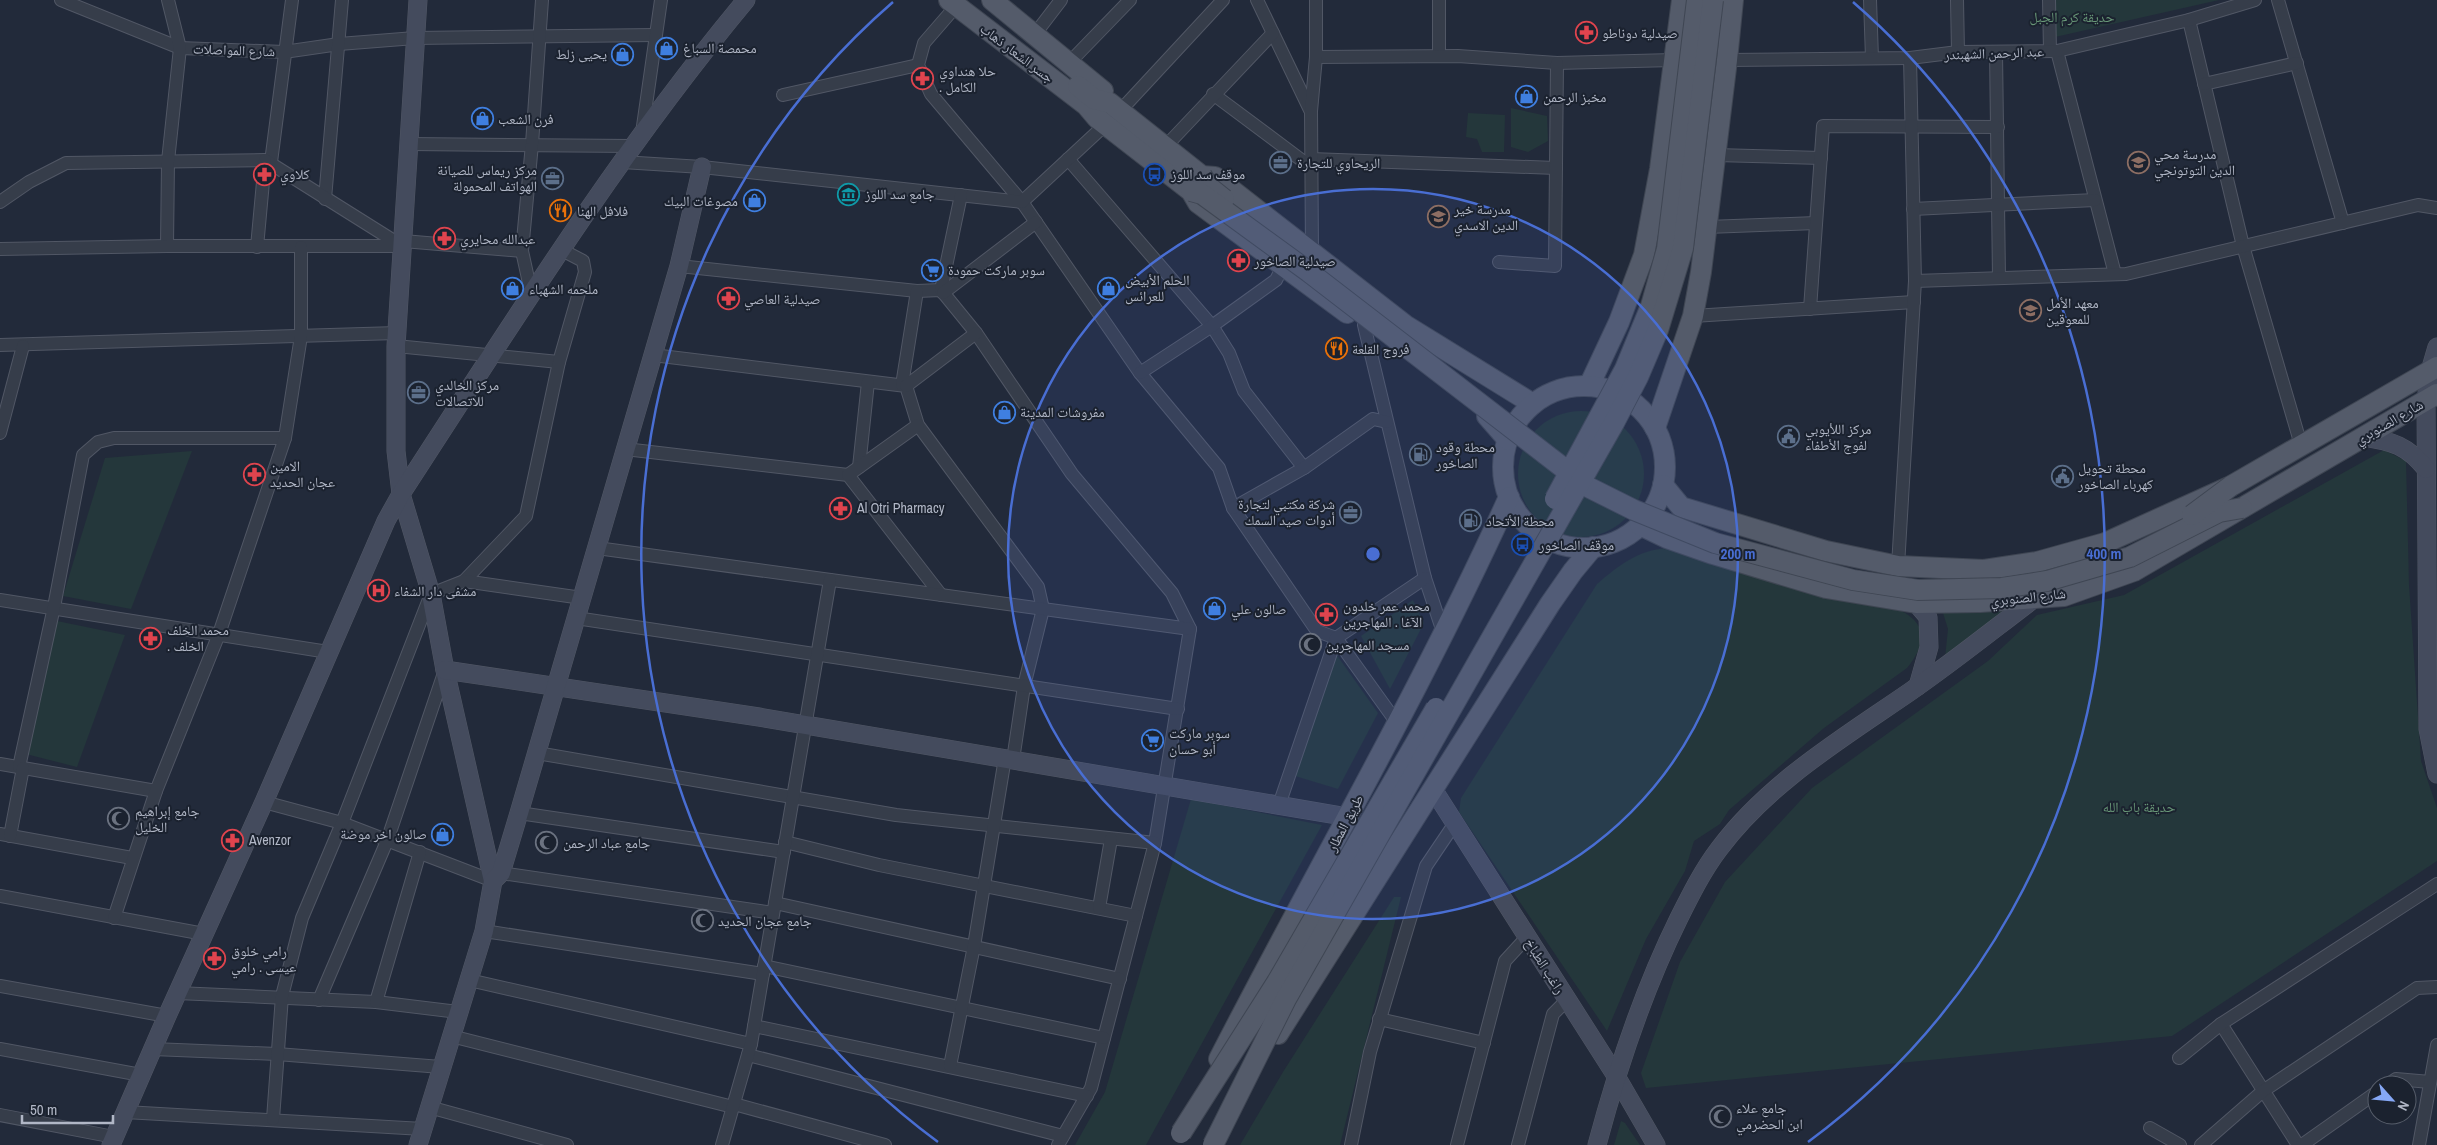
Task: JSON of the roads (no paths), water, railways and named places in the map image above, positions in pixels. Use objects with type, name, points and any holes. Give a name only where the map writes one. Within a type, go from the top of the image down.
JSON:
[{"type":"main road","name":"جسر الشعار ذهاب","points":[[934,0],[949,7],[1102,110]]},
{"type":"main road","points":[[968,0],[1102,110],[1197,183],[1209,187],[1294,254],[1558,452],[1638,502],[1713,533],[1854,570],[1918,580],[1999,577],[2046,572],[2095,560],[2186,519],[2231,486]]},
{"type":"main road","points":[[992,0],[1102,89],[1102,110]]},
{"type":"main road","points":[[1589,386],[1619,322],[1644,255],[1660,168],[1682,0]]},
{"type":"main road","points":[[1178,1139],[1282,974],[1495,606],[1582,451],[1625,369],[1651,306],[1667,249],[1697,0]]},
{"type":"main road","points":[[1213,1145],[1286,999],[1600,449],[1638,377],[1658,330],[1683,248],[1713,0]]},
{"type":"main road","points":[[1655,428],[1693,316],[1707,227],[1728,60],[1733,0]]},
{"type":"main road","points":[[1102,110],[1165,147],[1197,183],[1202,194],[1309,272],[1588,486],[1634,510],[1715,543],[1853,580],[1918,590],[2002,588],[2048,581],[2130,557],[2219,512],[2242,508]]},
{"type":"main road","points":[[1197,183],[1215,178],[1405,325],[1533,404]]},
{"type":"main road","points":[[1197,183],[1198,203],[1479,410],[1496,424],[1508,440]]},
{"type":"main road","name":"شارع الصنوبري","points":[[1663,485],[1681,507],[1826,551],[1898,566],[1984,570],[2037,562],[2105,543],[2231,486],[2406,387],[2434,369]]},
{"type":"main road","points":[[1589,386],[1615,392],[1638,406],[1655,428],[1662,446],[1665,466],[1663,485],[1654,507],[1640,525],[1619,540],[1593,547],[1560,544],[1545,538],[1530,528],[1518,513],[1509,497],[1504,481],[1503,465],[1508,440],[1514,426],[1533,404],[1550,393],[1569,387],[1589,386]]},
{"type":"main road","name":"شارع الصنوبري","points":[[1640,525],[1667,538],[1713,554],[1826,588],[1916,603],[2064,596],[2134,571],[2431,397]]},
{"type":"main road","name":"طريق المطار","points":[[1178,1139],[1260,979],[1397,723],[1474,573],[1509,497]]},
{"type":"main road","points":[[1713,554],[1724,521]]},
{"type":"main road","points":[[1213,1145],[1296,1002],[1561,588],[1593,547]]},
{"type":"street","points":[[167,246],[168,161],[180,48],[168,0]]},
{"type":"street","points":[[257,247],[292,0]]},
{"type":"street","points":[[325,199],[342,0]]},
{"type":"street","points":[[418,0],[396,339],[396,451],[401,494],[431,594],[445,670],[497,877]]},
{"type":"street","points":[[531,292],[522,251],[542,0]]},
{"type":"street","points":[[638,140],[660,0]]},
{"type":"street","points":[[0,1115],[112,1141],[166,1016],[264,802],[373,548],[401,494],[560,248],[638,140],[746,0]]},
{"type":"street","points":[[1035,34],[1061,0]]},
{"type":"street","points":[[1070,63],[1130,0]]},
{"type":"street","points":[[622,162],[702,167],[1022,202],[1068,159],[1102,110],[1223,0]]},
{"type":"street","points":[[1257,0],[1311,111]]},
{"type":"street","points":[[1312,253],[1311,111],[1316,56],[1316,0]]},
{"type":"street","points":[[1438,0],[1439,56]]},
{"type":"street","points":[[1870,0],[1872,58]]},
{"type":"street","points":[[1957,0],[1958,52]]},
{"type":"street","points":[[2049,0],[2054,51],[2115,274]]},
{"type":"street","name":"عبد الرحمن الشهبندر","points":[[1728,60],[1910,58],[1958,52],[2054,51],[2189,20],[2255,0]]},
{"type":"street","points":[[2278,0],[2343,223]]},
{"type":"street","name":"شارع المواصلات","points":[[70,2],[180,48],[284,52],[339,44],[415,38],[655,34]]},
{"type":"street","points":[[949,7],[924,43],[918,66],[931,94],[1022,202],[1140,373],[1219,468],[1233,508],[1318,631],[1336,638],[1397,723]]},
{"type":"street","points":[[2189,20],[2242,246],[2301,445]]},
{"type":"street","points":[[1165,147],[1272,33]]},
{"type":"street","points":[[1996,52],[1999,278]]},
{"type":"street","points":[[1316,56],[1439,56],[1557,63],[1673,60]]},
{"type":"street","points":[[1898,566],[1915,281],[1910,58]]},
{"type":"street","points":[[1499,262],[1555,266],[1557,63]]},
{"type":"street","points":[[2204,84],[2297,63]]},
{"type":"street","points":[[783,95],[918,66]]},
{"type":"street","points":[[1213,94],[1312,163],[1556,168]]},
{"type":"street","points":[[1810,309],[1823,126],[1998,127]]},
{"type":"street","points":[[408,144],[532,144],[638,140]]},
{"type":"street","points":[[1716,155],[1820,158]]},
{"type":"street","points":[[1068,159],[1212,326],[1229,353],[1244,391],[1304,468]]},
{"type":"street","points":[[0,202],[29,182],[66,163],[268,161],[325,199],[403,244]]},
{"type":"street","points":[[125,1112],[273,1119],[420,1137],[484,931],[497,877],[537,753],[679,266],[702,167]]},
{"type":"street","points":[[942,292],[960,195]]},
{"type":"street","points":[[1913,209],[2095,200]]},
{"type":"street","points":[[1915,281],[2126,274],[2418,205],[2437,208]]},
{"type":"street","points":[[679,266],[942,292],[1036,222]]},
{"type":"street","points":[[1707,227],[1816,223]]},
{"type":"street","points":[[0,249],[167,246],[301,247],[403,244],[522,251]]},
{"type":"street","points":[[114,918],[132,858],[156,791],[219,634],[285,438],[301,336],[301,247]]},
{"type":"street","points":[[273,1119],[282,996],[302,918],[342,823],[431,594],[464,581],[526,516],[559,362],[585,266],[577,256],[560,248]]},
{"type":"street","points":[[1140,373],[1212,326],[1276,280],[1283,266]]},
{"type":"street","points":[[917,291],[904,385],[918,425],[1038,587],[1043,609],[1024,686],[994,826],[974,946],[960,1007],[950,1066]]},
{"type":"street","points":[[469,980],[749,1049],[1061,1141],[1087,1096],[1120,979],[1155,843],[1166,786],[1190,630],[1172,592],[1072,474],[976,333],[942,292]]},
{"type":"street","points":[[1693,316],[1914,302]]},
{"type":"street","points":[[1364,325],[1425,578],[1443,632]]},
{"type":"street","points":[[653,355],[904,385],[976,333]]},
{"type":"street","points":[[0,345],[23,346],[301,336],[396,339],[559,362]]},
{"type":"street","points":[[0,433],[23,346]]},
{"type":"street","points":[[2437,347],[2426,469],[2428,729],[2437,774]]},
{"type":"street","points":[[859,467],[868,382]]},
{"type":"street","points":[[1233,508],[1304,468],[1372,419],[1387,422]]},
{"type":"street","points":[[625,449],[848,475],[918,425]]},
{"type":"street","points":[[2363,437],[2384,440],[2401,446],[2414,454],[2426,469]]},
{"type":"street","points":[[132,858],[5,835],[54,607],[83,454],[98,442],[114,438],[285,438]]},
{"type":"street","points":[[848,475],[941,595]]},
{"type":"street","points":[[597,548],[1190,630]]},
{"type":"street","points":[[1279,805],[1336,638],[1425,578]]},
{"type":"street","points":[[722,1145],[754,1026],[830,580]]},
{"type":"street","points":[[464,581],[582,598]]},
{"type":"street","points":[[1597,1145],[1616,1076],[1635,1019],[1664,948],[1697,884],[1719,849],[1744,821],[1795,771],[1918,686],[2035,598]]},
{"type":"street","points":[[0,600],[54,607],[328,652]]},
{"type":"street","points":[[1916,603],[1928,617],[1929,646],[1918,686]]},
{"type":"street","points":[[576,618],[1178,709]]},
{"type":"street","points":[[445,670],[805,724],[1348,817]]},
{"type":"street","points":[[319,1000],[387,842],[445,670]]},
{"type":"street","points":[[537,753],[896,815],[1155,843]]},
{"type":"street","points":[[0,764],[156,791]]},
{"type":"street","name":"راغب الطباخ","points":[[1433,789],[1616,1076],[1656,1145]]},
{"type":"street","points":[[264,802],[342,823],[387,842],[497,877],[774,908],[974,946],[1120,979]]},
{"type":"street","points":[[519,813],[784,847],[1136,916]]},
{"type":"street","points":[[1351,1145],[1379,1019],[1426,866],[1454,824]]},
{"type":"street","points":[[1099,908],[1111,839]]},
{"type":"street","points":[[376,1002],[420,852]]},
{"type":"street","points":[[2178,1058],[2221,1024],[2437,884]]},
{"type":"street","points":[[0,896],[204,934]]},
{"type":"street","points":[[484,931],[764,970],[960,1007],[1104,1038]]},
{"type":"street","points":[[1457,1145],[1505,961],[1527,937]]},
{"type":"street","points":[[0,986],[166,1016]]},
{"type":"street","points":[[2201,1145],[2263,1091],[2417,988],[2437,987]]},
{"type":"street","points":[[177,993],[282,996],[319,1000],[376,1002],[458,1012]]},
{"type":"street","points":[[1518,1145],[1553,1014],[1567,1000]]},
{"type":"street","points":[[1379,1019],[1484,1043]]},
{"type":"street","points":[[2221,1024],[2298,1145]]},
{"type":"street","points":[[754,1026],[1087,1096]]},
{"type":"street","points":[[451,1036],[885,1145]]},
{"type":"street","points":[[2420,1145],[2437,1045]]},
{"type":"street","points":[[0,1049],[141,1075]]},
{"type":"street","points":[[153,1049],[277,1054],[441,1067]]},
{"type":"street","points":[[2417,1081],[2430,1082]]},
{"type":"street","points":[[2302,1145],[2367,1099]]},
{"type":"street","points":[[429,1107],[567,1145]]},
{"type":"street","points":[[2150,1128],[2180,1145]]},
{"type":"place","name":"صيدلية دوناطو","points":[[1586,33]]},
{"type":"place","name":"محمصة السباغ","points":[[667,48]]},
{"type":"place","name":"يحيى زلط","points":[[623,54]]},
{"type":"place","name":"حلا هنداوي . الكامل","points":[[923,79]]},
{"type":"place","name":"مخبز الرحمن","points":[[1527,97]]},
{"type":"place","name":"فرن الشعب","points":[[482,119]]},
{"type":"place","name":"مدرسة محي الدين التوتونجي","points":[[2138,162]]},
{"type":"place","name":"الريحاوي للتجارة","points":[[1281,163]]},
{"type":"place","name":"كلاوي","points":[[264,174]]},
{"type":"place","name":"موقف سد اللوز","points":[[1155,174]]},
{"type":"place","name":"مركز ريماس للصيانة الهواتف المحمولة","points":[[553,178]]},
{"type":"place","name":"جامع سد اللوز","points":[[849,194]]},
{"type":"place","name":"مصوغات البيك","points":[[754,201]]},
{"type":"place","name":"فلافل الهنا","points":[[561,211]]},
{"type":"place","name":"مدرسة خير الدين الاسدي","points":[[1438,217]]},
{"type":"place","name":"عبدالله محايري","points":[[444,239]]},
{"type":"place","name":"صيدلية الصاخور","points":[[1238,261]]},
{"type":"place","name":"سوبر ماركت حمودة","points":[[932,270]]},
{"type":"place","name":"الحلم الأبيض للعرائس","points":[[1109,288]]},
{"type":"place","name":"ملحمه الشهباء","points":[[513,289]]},
{"type":"place","name":"صيدلية العاصي","points":[[728,299]]},
{"type":"place","name":"معهد الأمل للمعوقين","points":[[2030,311]]},
{"type":"place","name":"فروج القلعة","points":[[1336,349]]},
{"type":"place","name":"مركز الخالدي للاتصالات","points":[[419,393]]},
{"type":"place","name":"مفروشات المدينة","points":[[1004,412]]},
{"type":"place","name":"مركز اللأيوبي لفوج الأطفاء","points":[[1789,437]]},
{"type":"place","name":"محطة وقود الصاخور","points":[[1420,455]]},
{"type":"place","name":"الامين عجان الحديد","points":[[254,474]]},
{"type":"place","name":"محطة تحويل كهرباء الصاخور","points":[[2062,476]]},
{"type":"place","name":"Al Otri Pharmacy","points":[[841,508]]},
{"type":"place","name":"شركة مكتبي لتجارة أدوات صيد السمك","points":[[1351,512]]},
{"type":"place","name":"محطة الأتحاد","points":[[1470,521]]},
{"type":"place","name":"موقف الصاخور","points":[[1523,545]]},
{"type":"place","name":"مشفى دار الشفاء","points":[[378,591]]},
{"type":"place","name":"صالون علي","points":[[1215,609]]},
{"type":"place","name":"محمد عمر خلدون الآغا . المهاجرين","points":[[1327,614]]},
{"type":"place","name":"محمد الخلف . الخلف","points":[[151,638]]},
{"type":"place","name":"مسجد المهاجرين","points":[[1310,645]]},
{"type":"place","name":"سوبر ماركت أبو حسان","points":[[1153,741]]},
{"type":"place","name":"جامع إبراهيم الخليل","points":[[119,819]]},
{"type":"place","name":"صالون اخر موضة","points":[[443,834]]},
{"type":"place","name":"Avenzor","points":[[233,840]]},
{"type":"place","name":"جامع عباد الرحمن","points":[[547,843]]},
{"type":"place","name":"جامع عجان الحديد","points":[[702,921]]},
{"type":"place","name":"رامي خلوق عيسى . رامي","points":[[215,959]]},
{"type":"place","name":"جامع علاء ابن الحضرمي","points":[[1720,1116]]},
{"type":"park label","name":"حديقة كرم الجبل","points":[[2072,17]]},
{"type":"park label","name":"حديقة باب الله","points":[[2139,807]]}]
